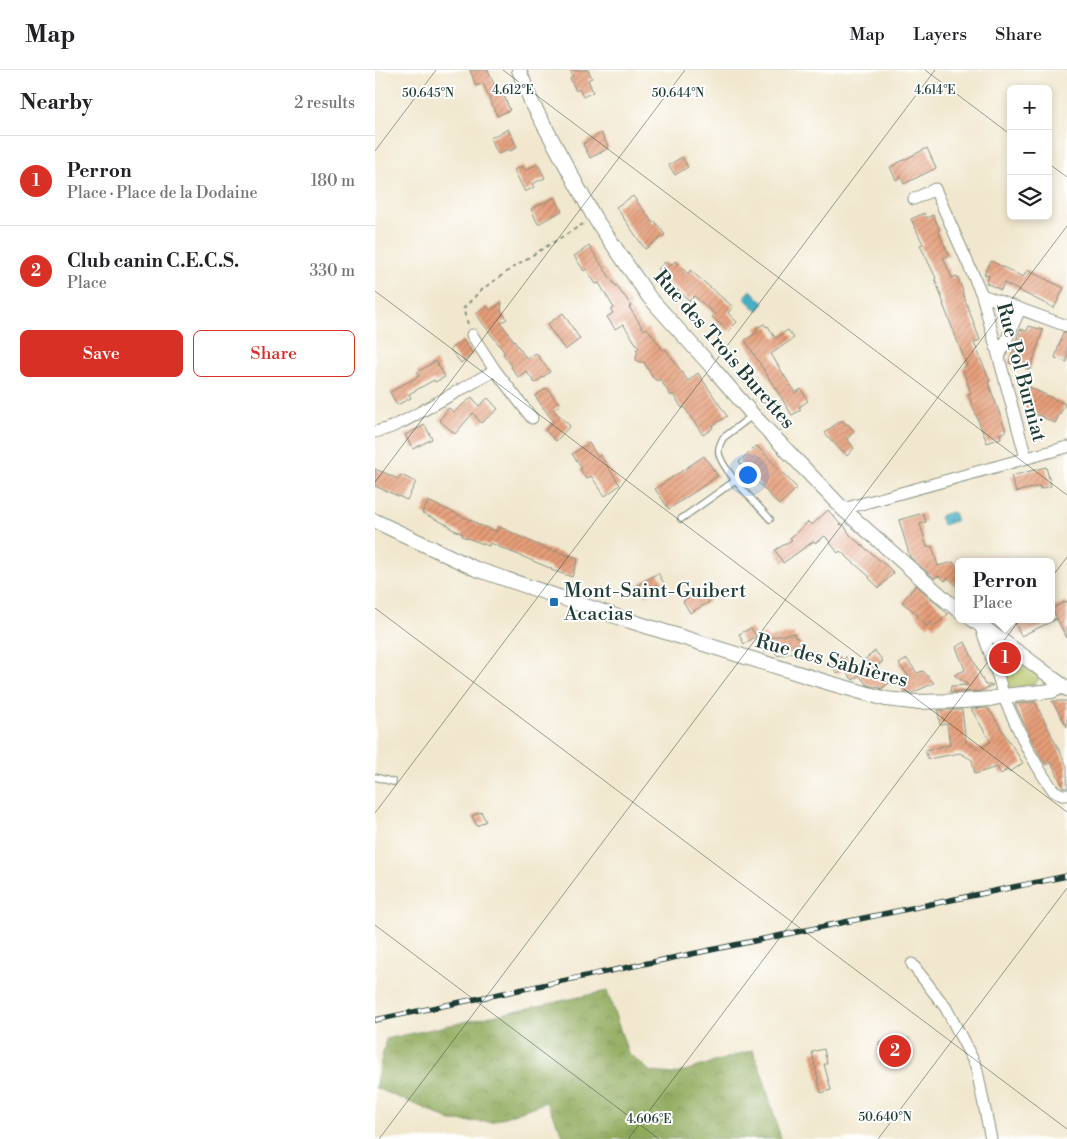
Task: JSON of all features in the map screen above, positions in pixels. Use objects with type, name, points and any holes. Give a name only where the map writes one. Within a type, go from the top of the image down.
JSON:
[{"type":"street","name":"Rue des Trois Burettes","points":[[519,70],[531,102],[594,218],[649,297],[753,415],[843,509],[955,607]]},
{"type":"street","name":"Rue Pol Burniat","points":[[914,199],[935,189],[982,295],[1027,458]]},
{"type":"street","name":"Rue Pol Burniat","points":[[982,295],[1067,326]]},
{"type":"street","points":[[999,357],[1020,309]]},
{"type":"street","points":[[472,335],[495,370],[532,418]]},
{"type":"street","points":[[375,432],[390,428],[480,380],[495,370]]},
{"type":"street","points":[[843,509],[1067,448]]},
{"type":"street","name":"Rue des Sablières","points":[[375,521],[476,569],[630,621],[834,685],[886,699],[912,702],[963,701],[1065,688]]},
{"type":"street","points":[[976,623],[1000,682],[1003,696],[1028,750],[1054,791],[1067,795]]},
{"type":"street","points":[[977,623],[1065,688]]},
{"type":"street","points":[[912,964],[946,1008],[976,1066],[991,1139]]},
{"type":"lane","points":[[753,415],[723,438],[719,450],[720,457],[736,480],[770,519]]},
{"type":"lane","points":[[681,519],[736,480]]},
{"type":"lane","points":[[375,777],[393,782]]},
{"type":"path","points":[[472,335],[463,309],[481,290],[518,264],[594,218]]},
{"type":"green space","points":[[998,648],[1001,648],[1038,676],[1035,684],[1010,688],[1005,684],[996,654]]},
{"type":"green space","points":[[607,991],[628,1053],[651,1072],[675,1074],[753,1050],[781,1139],[565,1139],[546,1102],[491,1122],[451,1121],[375,1088],[386,1039]]},
{"type":"water","points":[[751,290],[764,303],[757,311],[744,298]]},
{"type":"water","points":[[952,512],[955,514],[956,520],[944,525],[942,524],[940,518],[942,515]]},
{"type":"building","points":[[470,70],[488,70],[498,93],[502,91],[510,110],[497,116],[483,83],[476,86]]},
{"type":"building","points":[[570,70],[588,70],[592,78],[588,80],[593,92],[583,97],[579,89],[576,91],[570,78],[573,76]]},
{"type":"building","points":[[508,129],[517,147],[498,154],[490,138]]},
{"type":"building","points":[[601,133],[609,148],[590,158],[583,144]]},
{"type":"building","points":[[927,148],[936,168],[904,184],[901,177],[896,180],[890,167]]},
{"type":"building","points":[[682,157],[688,167],[675,175],[669,165]]},
{"type":"building","points":[[538,164],[545,178],[532,184],[534,187],[525,192],[514,170],[523,166],[525,170]]},
{"type":"building","points":[[633,196],[653,223],[655,221],[665,235],[645,249],[616,207]]},
{"type":"building","points":[[555,197],[562,211],[538,224],[531,209]]},
{"type":"building","points":[[924,213],[927,218],[933,215],[949,255],[943,258],[952,278],[957,276],[963,291],[980,340],[974,343],[990,381],[988,382],[1006,431],[1000,434],[1001,438],[987,443],[968,394],[971,393],[962,368],[967,366],[943,304],[936,278],[920,245],[923,244],[911,219]]},
{"type":"building","points":[[589,246],[615,285],[624,295],[631,306],[629,307],[644,330],[647,328],[663,350],[665,348],[688,381],[698,373],[727,416],[703,435],[684,407],[682,408],[673,394],[671,396],[660,379],[658,381],[653,378],[644,362],[636,360],[638,352],[636,350],[639,348],[623,324],[615,329],[607,317],[613,313],[611,310],[614,308],[599,283],[596,284],[574,256]]},
{"type":"building","points":[[675,261],[688,274],[690,270],[733,307],[728,313],[737,322],[728,331],[712,317],[715,314],[694,296],[690,301],[661,275],[662,273],[658,269],[665,262],[670,266]]},
{"type":"building","points":[[991,261],[1023,277],[1027,270],[1064,288],[1054,308],[1004,283],[1001,290],[986,283],[989,276],[984,274]]},
{"type":"building","points":[[502,302],[501,311],[507,319],[501,323],[527,359],[536,353],[550,372],[535,383],[526,371],[518,377],[503,354],[505,353],[476,314],[487,306],[490,310]]},
{"type":"building","points":[[563,313],[580,339],[565,350],[547,325]]},
{"type":"building","points":[[764,324],[766,327],[768,326],[775,338],[788,330],[794,338],[771,354],[795,393],[801,389],[808,401],[799,407],[801,410],[792,415],[745,340],[758,332],[756,328]]},
{"type":"building","points":[[1029,326],[1043,330],[1030,370],[1009,363],[1020,329],[1027,331]]},
{"type":"building","points":[[1063,332],[1067,333],[1067,362],[1055,358]]},
{"type":"building","points":[[463,340],[473,354],[461,363],[450,349]]},
{"type":"building","points":[[436,361],[445,377],[435,382],[434,380],[409,394],[411,398],[397,405],[390,392],[419,376],[417,372]]},
{"type":"building","points":[[1027,386],[1065,404],[1055,423],[1023,408],[1026,402],[1021,399]]},
{"type":"building","points":[[547,388],[560,405],[553,410],[570,426],[556,441],[545,430],[553,421],[535,396]]},
{"type":"building","points":[[472,397],[479,406],[488,398],[498,409],[481,423],[473,413],[455,434],[439,420],[449,408],[454,412]]},
{"type":"building","points":[[842,420],[854,431],[847,439],[854,448],[847,456],[825,433]]},
{"type":"building","points":[[425,425],[432,439],[413,449],[405,435]]},
{"type":"building","points":[[589,443],[598,457],[600,455],[620,485],[605,496],[591,476],[586,479],[580,469],[582,468],[572,454]]},
{"type":"building","points":[[755,446],[797,488],[779,505],[739,462]]},
{"type":"building","points":[[704,456],[718,476],[669,509],[655,489]]},
{"type":"building","points":[[1046,467],[1051,486],[1040,489],[1040,486],[1016,492],[1011,476]]},
{"type":"building","points":[[375,469],[398,479],[401,475],[416,482],[407,500],[375,486]]},
{"type":"building","points":[[428,501],[476,524],[496,531],[498,526],[544,548],[578,558],[572,577],[551,570],[490,543],[489,546],[462,536],[463,534],[450,528],[450,526],[422,513]]},
{"type":"building","points":[[828,510],[841,525],[843,524],[851,536],[894,573],[879,588],[870,577],[840,551],[838,553],[825,536],[815,543],[814,541],[783,563],[775,550],[792,540],[790,538],[808,522],[812,525]]},
{"type":"building","points":[[923,513],[926,522],[920,524],[927,547],[932,546],[938,566],[953,562],[955,564],[955,584],[948,578],[945,581],[939,576],[934,578],[910,557],[899,520]]},
{"type":"building","points":[[658,573],[665,585],[645,595],[639,584]]},
{"type":"building","points":[[916,585],[948,614],[934,627],[931,622],[927,626],[918,615],[902,602]]},
{"type":"building","points":[[702,590],[709,602],[690,613],[683,601]]},
{"type":"building","points":[[1067,601],[1067,639],[1055,614],[1055,607]]},
{"type":"building","points":[[1015,623],[1049,623],[1021,636]]},
{"type":"building","points":[[751,628],[756,636],[744,644],[739,634]]},
{"type":"building","points":[[794,633],[795,638],[797,637],[804,650],[778,656],[772,648],[764,652],[756,639],[765,634],[767,638]]},
{"type":"building","points":[[965,642],[985,685],[993,685],[980,691],[950,692],[951,686],[968,685],[954,675],[965,670],[956,647]]},
{"type":"building","points":[[875,651],[883,661],[877,666],[890,682],[881,689],[877,686],[867,685],[859,675],[853,680],[843,669],[838,674],[828,663],[838,654],[843,660],[848,655],[857,666]]},
{"type":"building","points":[[907,659],[917,673],[923,671],[934,683],[912,693],[904,692],[899,682],[909,677],[899,664]]},
{"type":"building","points":[[1052,701],[1067,701],[1067,727]]},
{"type":"building","points":[[1035,702],[1067,766],[1067,788],[1064,788],[1051,762],[1046,765],[1015,704]]},
{"type":"building","points":[[988,708],[1023,763],[1010,772],[1008,769],[1001,774],[997,767],[975,774],[972,760],[960,753],[928,759],[925,750],[950,745],[947,724],[940,725],[938,710],[962,710],[966,742],[978,749],[991,742],[971,709]]},
{"type":"building","points":[[481,812],[486,821],[477,826],[472,816]]},
{"type":"building","points":[[908,1039],[911,1058],[882,1062],[879,1043]]},
{"type":"building","points":[[824,1049],[827,1064],[824,1064],[831,1090],[821,1093],[812,1052]]},
{"type":"railway","points":[[375,1020],[1067,876]]},
{"type":"place","name":"Mont-Saint-Guibert Acacias","points":[[554,602]]},
{"type":"place","name":"Perron","points":[[1005,658]]},
{"type":"place","name":"Club canin C.E.C.S.","points":[[895,1051]]}]
